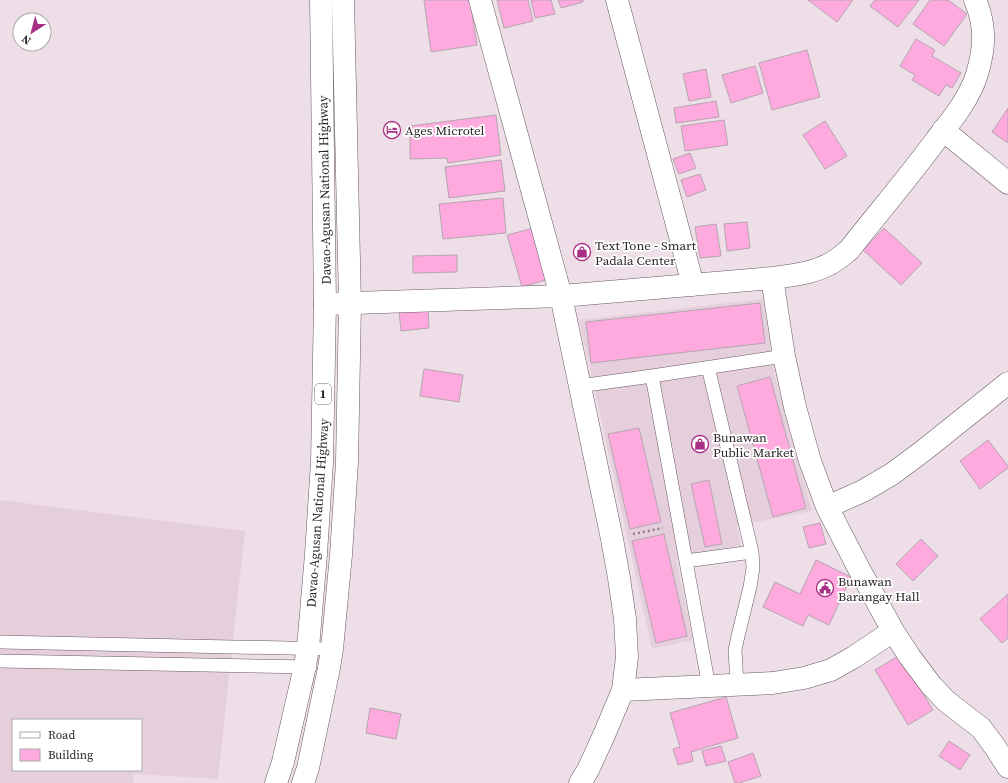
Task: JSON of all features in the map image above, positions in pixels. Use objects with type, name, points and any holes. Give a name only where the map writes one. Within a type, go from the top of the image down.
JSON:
[{"type":"main road","name":"Davao-Agusan National Highway","points":[[276,783],[283,762],[306,657],[316,554],[322,462],[325,304],[321,0]]},
{"type":"main road","name":"Davao-Agusan National Highway","points":[[303,783],[308,768],[331,659],[341,555],[347,462],[350,304],[343,0]]},
{"type":"main road","points":[[480,0],[561,296],[612,539],[625,619],[627,657],[623,690],[588,770],[580,783]]},
{"type":"main road","points":[[617,0],[693,285]]},
{"type":"main road","points":[[325,304],[561,296],[772,278],[806,273],[822,268],[849,250],[919,162],[966,98],[976,75],[982,51],[983,30],[980,12],[975,0]]},
{"type":"main road","points":[[322,89],[345,88]]},
{"type":"main road","points":[[943,130],[1008,183]]},
{"type":"main road","points":[[772,278],[784,356],[795,407],[810,461],[827,507],[893,631],[910,657],[931,685],[946,701],[981,728],[1008,767]]},
{"type":"main road","points":[[827,507],[863,491],[892,474],[1008,383]]},
{"type":"main road","points":[[623,690],[773,683],[804,678],[831,670],[854,657],[893,631]]},
{"type":"lane","points":[[580,386],[784,356]]},
{"type":"lane","points":[[708,367],[752,552],[753,568],[750,587],[735,650],[737,685]]},
{"type":"lane","points":[[652,376],[709,687]]},
{"type":"lane","points":[[686,561],[752,552]]},
{"type":"lane","points":[[0,642],[331,659]]},
{"type":"lane","points":[[16,642],[17,661]]},
{"type":"lane","points":[[0,661],[306,657],[331,659]]},
{"type":"path","points":[[612,539],[679,524]]},
{"type":"shaded area","name":"Bunawan Public Market","points":[[763,299],[775,376],[812,511],[737,526],[741,546],[676,559],[693,640],[652,649],[579,320]]},
{"type":"shaded area","points":[[0,500],[245,531],[218,779],[134,774],[133,783],[0,783]]},
{"type":"building","points":[[424,0],[470,0],[477,45],[431,52]]},
{"type":"building","points":[[497,0],[528,0],[533,21],[504,28]]},
{"type":"building","points":[[531,0],[551,0],[555,14],[535,18]]},
{"type":"building","points":[[558,0],[583,0],[583,2],[561,8]]},
{"type":"building","points":[[808,0],[853,0],[837,22]]},
{"type":"building","points":[[875,0],[919,0],[898,27],[870,6]]},
{"type":"building","points":[[930,0],[948,0],[967,14],[944,46],[913,24]]},
{"type":"building","points":[[916,39],[935,50],[932,56],[961,73],[952,88],[946,85],[939,96],[912,80],[915,75],[900,66]]},
{"type":"building","points":[[807,50],[820,97],[772,110],[759,63]]},
{"type":"building","points":[[755,66],[763,93],[731,103],[722,75]]},
{"type":"building","points":[[706,69],[711,97],[689,101],[683,74]]},
{"type":"building","points":[[716,101],[719,117],[676,123],[674,108]]},
{"type":"building","points":[[1008,108],[1008,143],[992,132]]},
{"type":"building","points":[[496,115],[501,155],[448,163],[447,158],[410,159],[410,126]]},
{"type":"building","points":[[724,120],[728,145],[685,151],[681,126]]},
{"type":"building","points":[[825,121],[847,156],[825,169],[803,135]]},
{"type":"building","points":[[690,153],[696,168],[679,174],[673,159]]},
{"type":"building","points":[[501,160],[505,191],[449,198],[445,167]]},
{"type":"building","points":[[700,174],[706,190],[687,197],[681,180]]},
{"type":"building","points":[[503,198],[506,233],[443,239],[439,204]]},
{"type":"building","points":[[747,222],[750,248],[727,251],[724,224]]},
{"type":"building","points":[[716,224],[721,256],[700,258],[695,227]]},
{"type":"building","points":[[534,228],[549,279],[522,287],[507,235]]},
{"type":"building","points":[[884,228],[922,263],[901,285],[863,250]]},
{"type":"building","points":[[457,255],[457,272],[413,273],[413,256]]},
{"type":"building","points":[[760,303],[765,343],[591,363],[586,322]]},
{"type":"building","points":[[428,309],[429,328],[401,331],[399,311]]},
{"type":"building","points":[[424,369],[463,375],[459,402],[420,396]]},
{"type":"building","points":[[770,377],[806,508],[773,517],[737,386]]},
{"type":"building","points":[[639,428],[661,522],[630,529],[608,434]]},
{"type":"building","points":[[988,440],[1008,468],[980,489],[960,461]]},
{"type":"building","points":[[709,480],[722,544],[705,547],[691,484]]},
{"type":"building","points":[[820,523],[826,544],[809,548],[803,527]]},
{"type":"building","points":[[664,534],[687,636],[656,643],[632,541]]},
{"type":"building","points":[[921,539],[938,556],[913,581],[896,564]]},
{"type":"building","name":"Bunawan Barangay Hall","points":[[816,560],[851,577],[829,625],[808,615],[803,626],[763,607],[775,582],[800,594]]},
{"type":"building","points":[[1008,594],[1008,638],[1002,643],[980,619]]},
{"type":"building","points":[[900,655],[933,710],[908,725],[875,670]]},
{"type":"building","points":[[726,697],[738,738],[691,752],[693,761],[678,765],[673,749],[680,747],[670,713]]},
{"type":"building","points":[[370,708],[401,714],[396,739],[366,733]]},
{"type":"building","points":[[949,741],[970,755],[960,770],[939,756]]},
{"type":"building","points":[[721,746],[726,761],[706,766],[702,751]]},
{"type":"building","points":[[753,753],[761,776],[735,783],[728,762]]},
{"type":"place","name":"Ages Microtel","points":[[392,130]]},
{"type":"place","name":"Text Tone - Smart Padala Center","points":[[582,252]]},
{"type":"place","name":"Bunawan Public Market","points":[[700,444]]},
{"type":"place","name":"Bunawan Barangay Hall","points":[[825,588]]}]
